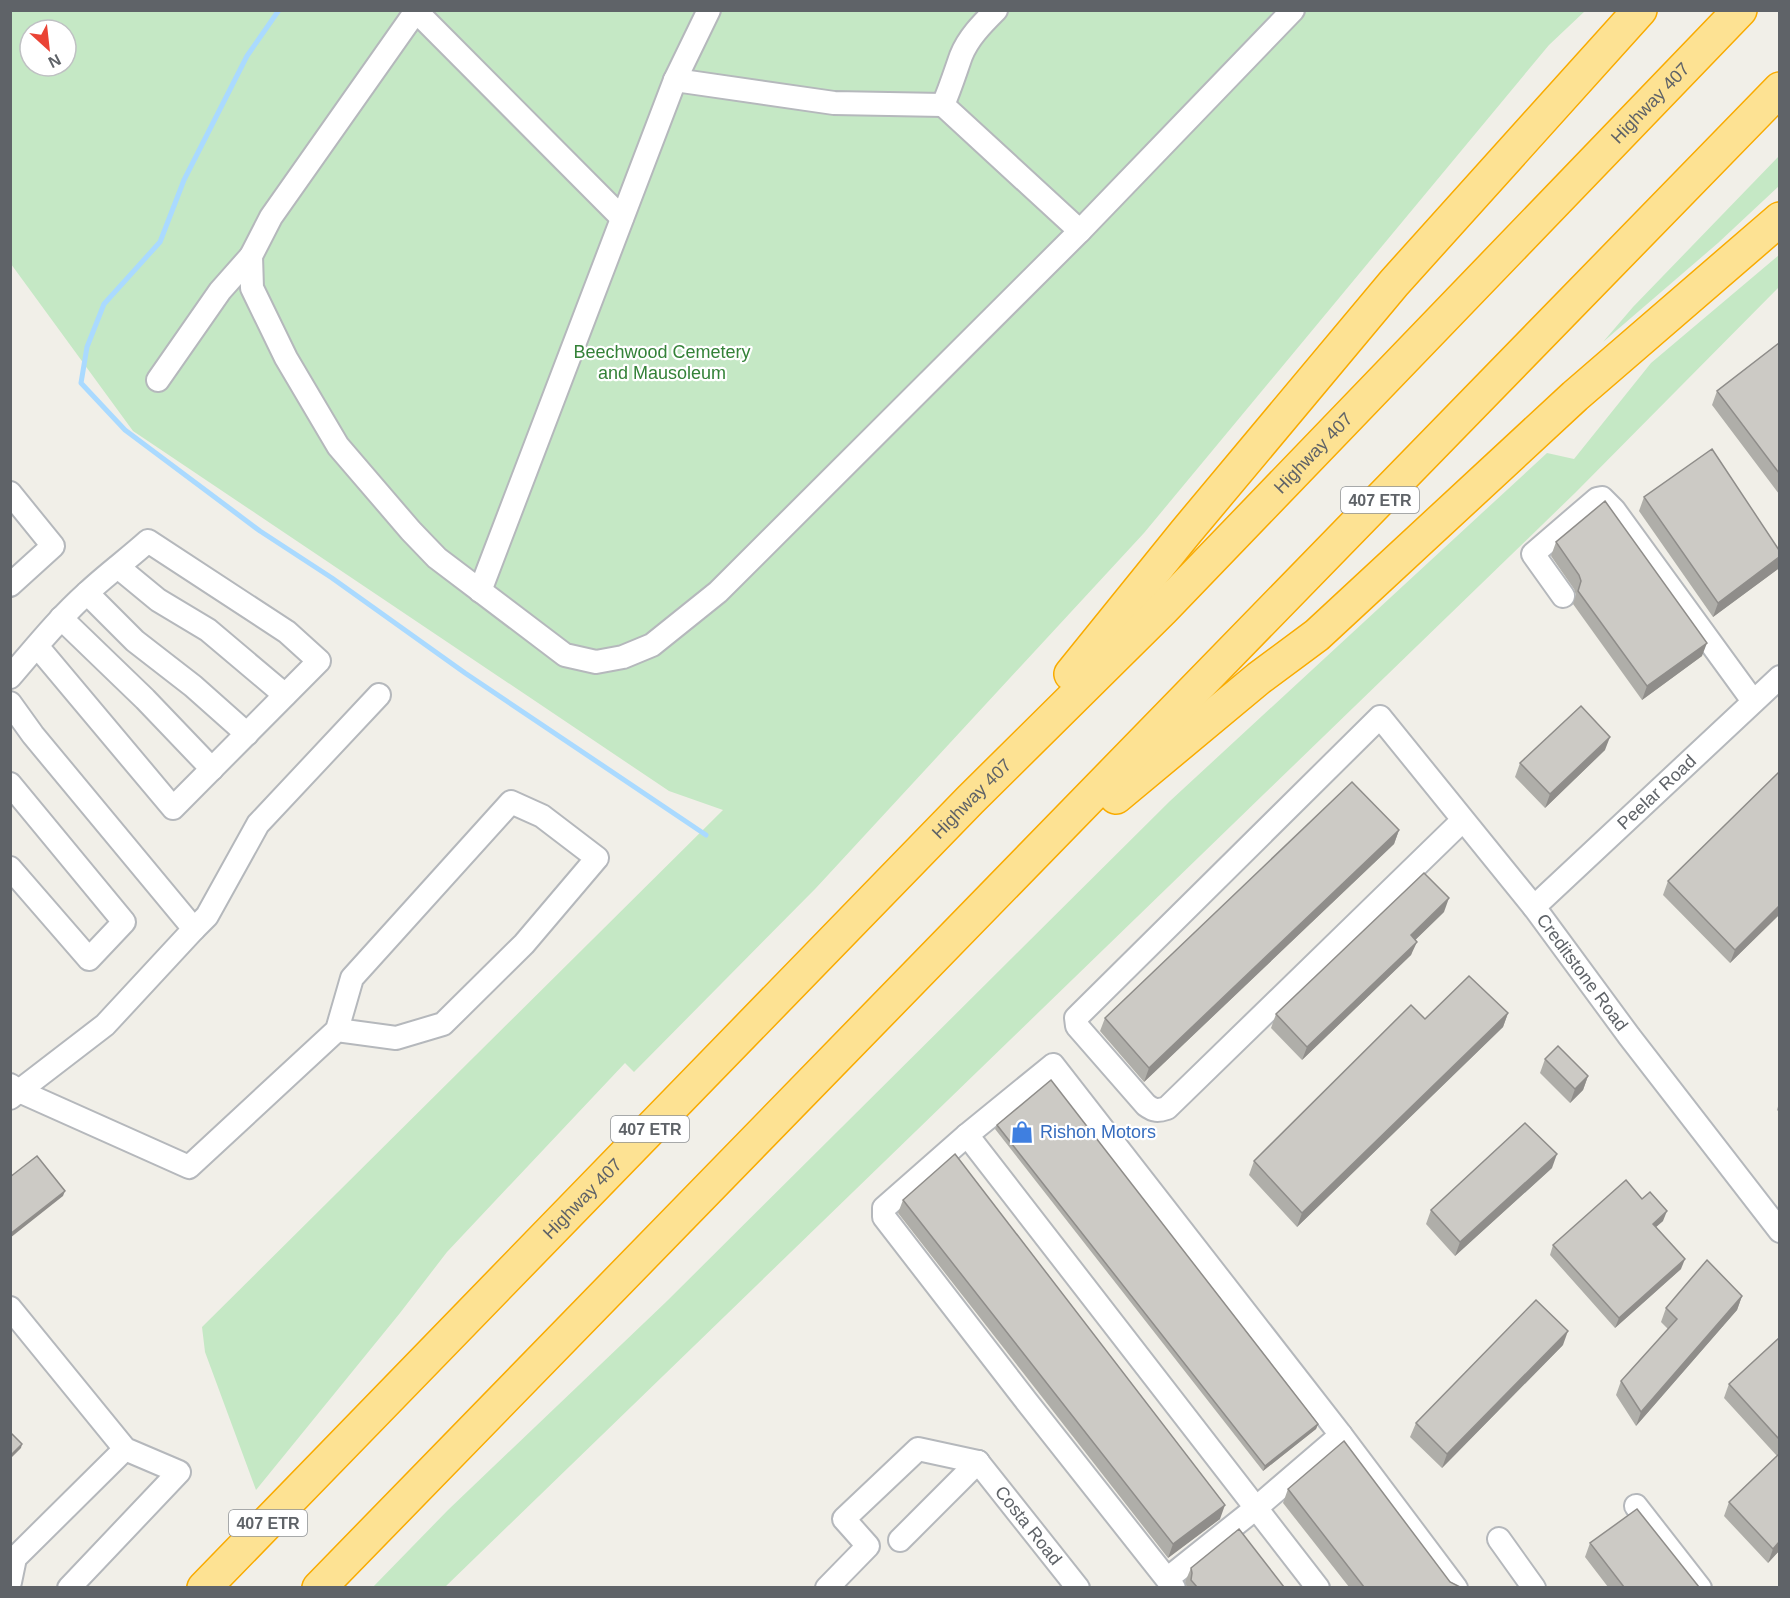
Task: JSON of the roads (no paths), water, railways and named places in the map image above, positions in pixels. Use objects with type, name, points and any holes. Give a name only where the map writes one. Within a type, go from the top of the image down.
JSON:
[{"type":"highway","points":[[970,800],[1185,533],[1386,292],[1640,10]]},
{"type":"highway","points":[[1608,46],[1645,10]]},
{"type":"highway","name":"Highway 407","points":[[204,1587],[970,800],[1162,610],[1740,10]]},
{"type":"highway","name":"407 ETR","points":[[319,1587],[1779,89]]},
{"type":"highway","points":[[981,910],[1259,678],[1317,635],[1575,396],[1779,219]]},
{"type":"street","points":[[158,380],[220,291],[250,256],[271,217],[416,10],[622,218]]},
{"type":"street","points":[[480,591],[675,80],[709,10]]},
{"type":"street","points":[[943,105],[954,81],[961,54],[977,29],[996,10]]},
{"type":"street","points":[[250,256],[252,288],[286,358],[338,446],[437,558],[565,655],[596,662],[623,657],[652,645],[718,592],[1080,231],[1293,10]]},
{"type":"street","points":[[675,80],[834,103],[943,105],[1080,231]]},
{"type":"street","points":[[10,493],[53,546],[10,585]]},
{"type":"street","points":[[1563,596],[1533,554],[1597,499],[1602,498],[1614,510],[1753,701]]},
{"type":"street","points":[[10,677],[61,618],[148,541],[287,632],[319,661],[173,808],[37,646]]},
{"type":"street","points":[[118,567],[158,600],[208,630],[285,695]]},
{"type":"street","points":[[87,593],[135,641],[193,686],[247,734]]},
{"type":"street","points":[[61,618],[145,699],[212,769]]},
{"type":"street","name":"Peelar Road","points":[[1534,907],[1779,677]]},
{"type":"street","points":[[13,1092],[105,1025],[207,916],[258,824],[379,695]]},
{"type":"street","points":[[10,703],[33,735],[194,929]]},
{"type":"street","name":"Creditstone Road","points":[[1463,820],[1167,1108],[1159,1111],[1146,1105],[1077,1026],[1076,1018],[1380,717],[1534,907],[1636,1045],[1779,1231]]},
{"type":"street","points":[[10,783],[124,922],[89,959],[10,868]]},
{"type":"street","points":[[13,1092],[189,1167],[337,1030],[352,978],[511,802],[542,816],[597,858],[524,944],[443,1024],[396,1038],[337,1030]]},
{"type":"street","points":[[1341,1435],[1171,1583],[885,1218],[884,1208],[967,1135],[1053,1065],[1341,1435],[1456,1587]]},
{"type":"street","points":[[967,1135],[1318,1587]]},
{"type":"street","points":[[10,1308],[125,1449],[179,1472],[69,1587]]},
{"type":"street","points":[[10,1582],[15,1558],[125,1449]]},
{"type":"street","points":[[827,1587],[868,1546],[844,1519],[918,1449],[978,1462]]},
{"type":"street","points":[[900,1540],[978,1462]]},
{"type":"street","name":"Costa Road","points":[[978,1462],[1078,1587]]},
{"type":"street","points":[[1636,1506],[1700,1587]]},
{"type":"street","points":[[1499,1539],[1534,1587]]},
{"type":"waterway","points":[[279,10],[247,56],[184,180],[160,242],[104,304],[87,347],[81,383],[125,430],[260,531],[332,578],[465,673],[706,835]]},
{"type":"place","name":"Rishon Motors","points":[[1022,1132]]},
{"type":"park label","name":"Beechwood Cemetery and Mausoleum","points":[[662,362]]}]
